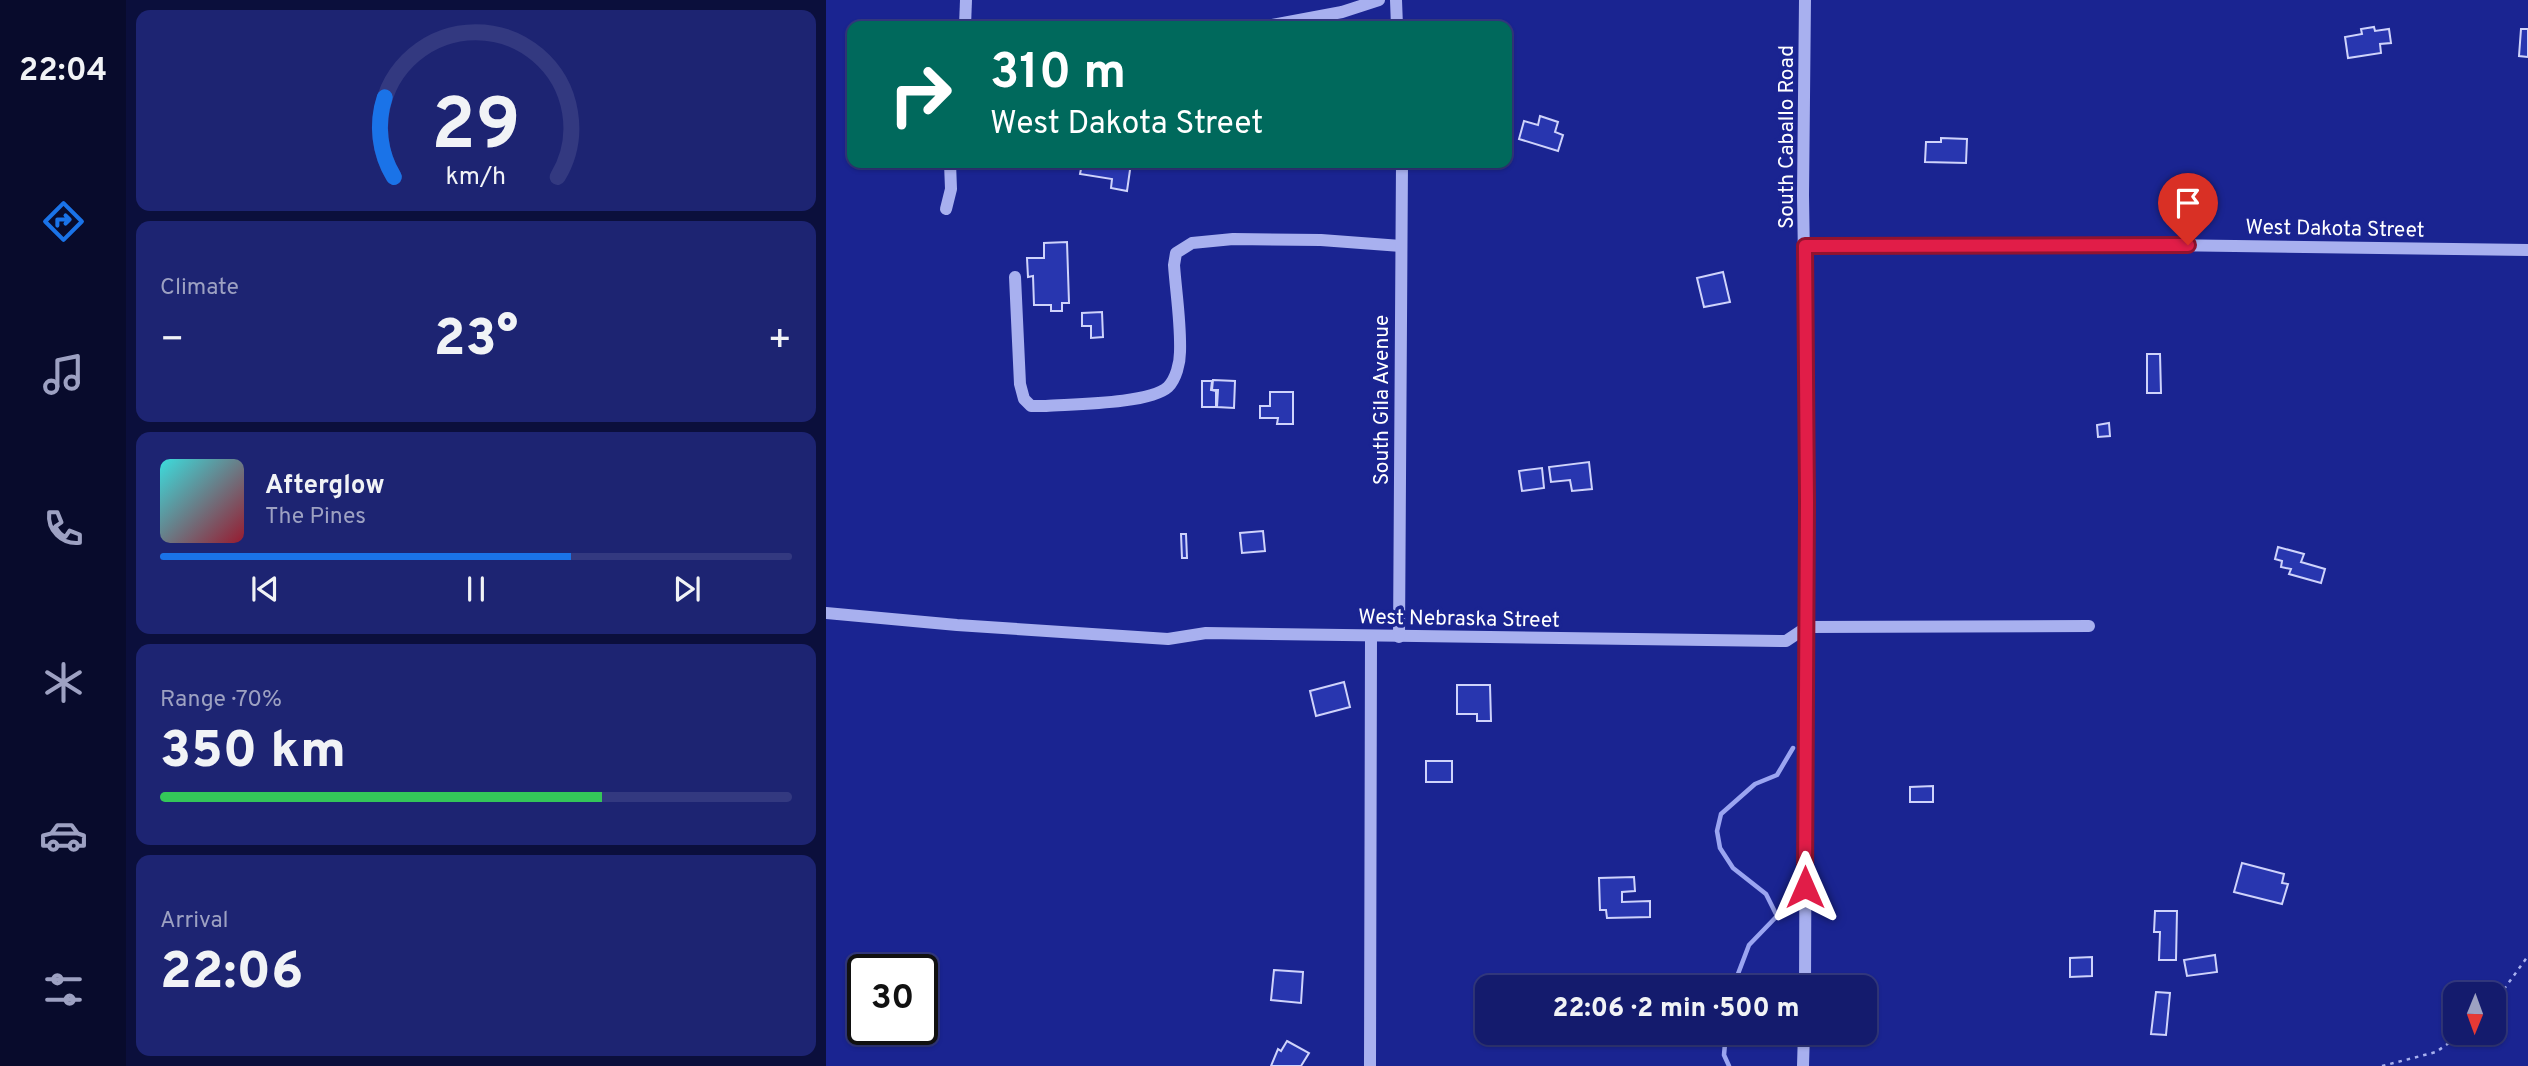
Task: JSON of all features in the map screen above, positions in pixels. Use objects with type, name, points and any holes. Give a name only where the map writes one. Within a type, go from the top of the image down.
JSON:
[{"type":"street","points":[[965,21],[966,0]]},
{"type":"street","points":[[1294,21],[1342,12],[1379,0]]},
{"type":"street","points":[[1396,0],[1397,21]]},
{"type":"street","name":"South Caballo Road","points":[[1805,0],[1805,975]]},
{"type":"street","points":[[946,209],[951,189],[950,168]]},
{"type":"street","name":"South Gila Avenue","points":[[1399,637],[1402,168]]},
{"type":"street","points":[[1015,277],[1020,384],[1024,399],[1031,406],[1059,405],[1140,398],[1158,394],[1169,386],[1176,375],[1180,353],[1174,265],[1176,253],[1192,243],[1233,239],[1321,240],[1401,246]]},
{"type":"street","name":"West Dakota Street","points":[[1805,246],[2164,245],[2528,250]]},
{"type":"street","name":"West Nebraska Street","points":[[826,613],[1167,639],[1206,633],[1786,641],[1807,627],[2089,626]]},
{"type":"street","points":[[1370,1066],[1371,637]]},
{"type":"street","points":[[1803,1066],[1804,1045]]},
{"type":"path","points":[[2506,986],[2528,956]]},
{"type":"path","points":[[2382,1066],[2436,1052],[2446,1045]]},
{"type":"building","points":[[2374,27],[2375,31],[2389,29],[2391,43],[2380,44],[2381,53],[2348,58],[2345,37],[2362,34],[2361,29]]},
{"type":"building","points":[[2521,29],[2528,29],[2528,57],[2519,56]]},
{"type":"building","points":[[1540,116],[1558,122],[1555,132],[1563,135],[1558,151],[1519,139],[1524,121],[1538,125]]},
{"type":"building","points":[[1941,138],[1967,139],[1966,163],[1925,162],[1926,142],[1941,142]]},
{"type":"building","points":[[1081,168],[1130,168],[1127,191],[1111,188],[1112,179],[1080,174]]},
{"type":"building","points":[[1067,242],[1069,303],[1062,303],[1062,311],[1051,311],[1051,305],[1034,305],[1033,276],[1028,277],[1027,258],[1044,258],[1044,243]]},
{"type":"building","points":[[1723,272],[1730,302],[1704,307],[1697,278]]},
{"type":"building","points":[[1102,312],[1103,337],[1091,338],[1091,326],[1082,326],[1082,313]]},
{"type":"building","points":[[2147,354],[2160,354],[2161,393],[2147,393]]},
{"type":"building","points":[[1213,380],[1235,381],[1234,408],[1217,407],[1218,390],[1212,390]]},
{"type":"building","points":[[1202,381],[1212,381],[1211,390],[1216,391],[1216,407],[1202,407]]},
{"type":"building","points":[[1270,392],[1293,392],[1293,424],[1277,424],[1278,418],[1260,418],[1260,406],[1270,406]]},
{"type":"building","points":[[2109,423],[2110,436],[2098,437],[2097,425]]},
{"type":"building","points":[[1589,462],[1592,489],[1572,491],[1570,480],[1551,482],[1549,467]]},
{"type":"building","points":[[1542,468],[1544,488],[1522,491],[1519,471]]},
{"type":"building","points":[[1263,531],[1265,551],[1242,553],[1240,533]]},
{"type":"building","points":[[1181,534],[1186,534],[1187,558],[1182,558]]},
{"type":"building","points":[[2278,547],[2304,554],[2301,562],[2325,569],[2321,583],[2289,574],[2291,569],[2281,567],[2282,561],[2275,559]]},
{"type":"building","points":[[1344,682],[1350,707],[1316,716],[1310,691]]},
{"type":"building","points":[[1457,685],[1490,685],[1491,721],[1477,721],[1477,714],[1457,714]]},
{"type":"building","points":[[1426,761],[1452,761],[1452,782],[1426,782]]},
{"type":"building","points":[[1933,786],[1933,802],[1910,802],[1910,787]]},
{"type":"building","points":[[2242,863],[2284,874],[2282,883],[2288,884],[2282,904],[2234,892]]},
{"type":"building","points":[[1634,877],[1635,891],[1622,892],[1622,902],[1650,901],[1650,917],[1607,918],[1606,910],[1600,910],[1599,878]]},
{"type":"building","points":[[2155,911],[2177,911],[2176,960],[2159,960],[2160,932],[2154,932]]},
{"type":"building","points":[[2215,955],[2217,972],[2187,976],[2184,960]]},
{"type":"building","points":[[2092,957],[2092,976],[2070,977],[2070,958]]},
{"type":"building","points":[[1274,970],[1303,972],[1301,1003],[1271,1000]]},
{"type":"building","points":[[2156,992],[2170,993],[2166,1035],[2151,1034]]},
{"type":"building","points":[[1287,1041],[1309,1053],[1301,1066],[1271,1066],[1278,1049],[1281,1051]]},
{"type":"waterway","points":[[1738,975],[1749,945],[1777,916],[1766,894],[1733,868],[1720,848],[1717,831],[1721,814],[1755,784],[1777,775],[1793,748]]},
{"type":"waterway","points":[[1725,1045],[1724,1055],[1729,1066]]},
{"type":"route","points":[[1805,887],[1805,246],[2188,245]]}]
